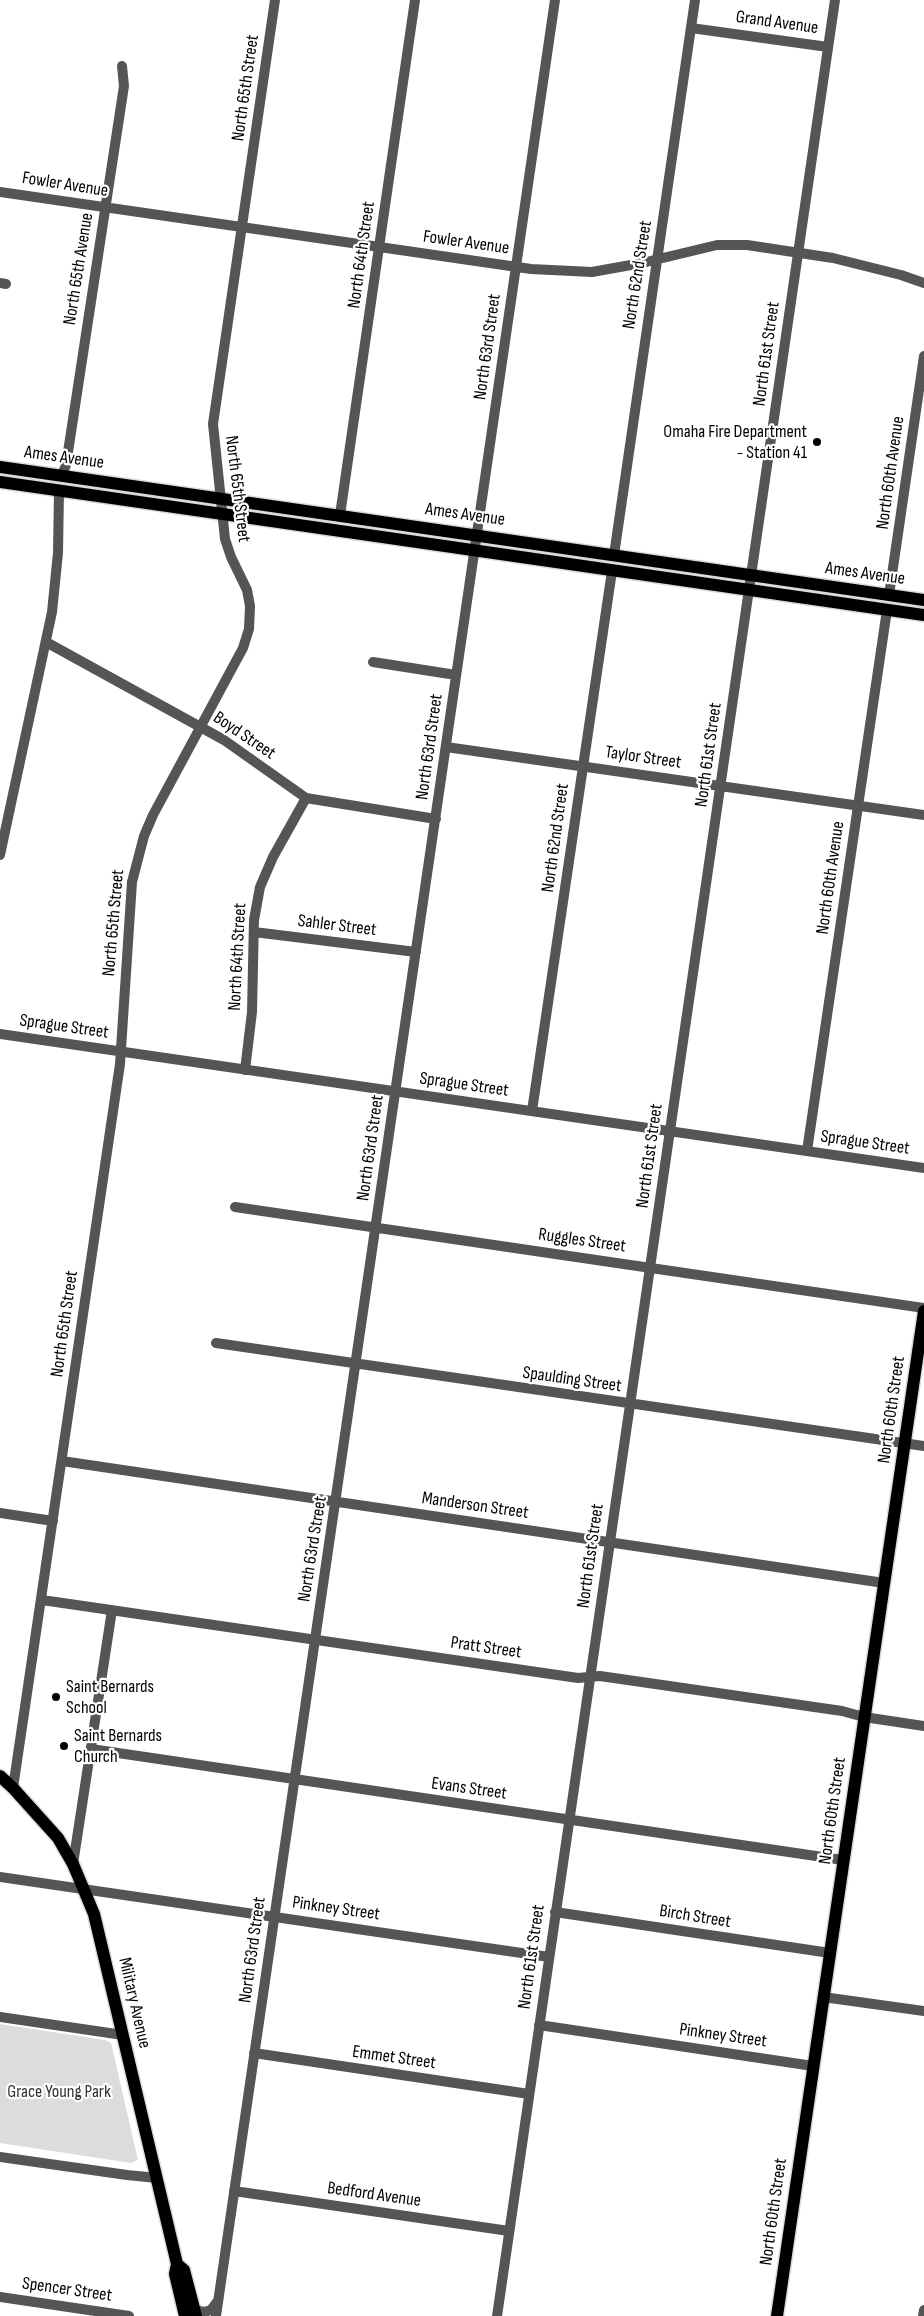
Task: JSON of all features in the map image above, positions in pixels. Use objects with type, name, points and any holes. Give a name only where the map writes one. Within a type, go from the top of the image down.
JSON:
[{"type":"main road","name":"Ames Avenue","points":[[0,467],[924,600]]},
{"type":"main road","name":"Ames Avenue","points":[[0,482],[924,615]]},
{"type":"main road","name":"North 60th Street","points":[[777,2316],[924,1310]]},
{"type":"main road","name":"Military Avenue","points":[[0,1776],[58,1838],[84,1888],[102,1942],[124,2035],[177,2264],[174,2274],[191,2314]]},
{"type":"street","name":"North 65th Street","points":[[13,1788],[121,1052],[129,904],[137,858],[153,815],[243,648],[249,628],[249,597],[226,545],[213,424],[275,0]]},
{"type":"street","name":"North 64th Street","points":[[340,515],[415,0]]},
{"type":"street","name":"North 63rd Street","points":[[216,2316],[555,0]]},
{"type":"street","name":"North 62nd Street","points":[[614,555],[695,0]]},
{"type":"street","name":"North 61st Street","points":[[496,2316],[835,0]]},
{"type":"street","name":"Grand Avenue","points":[[691,28],[828,47]]},
{"type":"street","name":"North 65th Avenue","points":[[62,475],[67,458],[124,86],[122,66]]},
{"type":"street","name":"Fowler Avenue","points":[[0,192],[516,267],[592,272],[717,244],[748,245],[798,252],[868,266],[924,283]]},
{"type":"street","name":"North 60th Avenue","points":[[889,595],[924,356]]},
{"type":"street","points":[[0,855],[55,592],[59,490]]},
{"type":"street","name":"North 62nd Street","points":[[532,1111],[612,571]]},
{"type":"street","name":"North 60th Avenue","points":[[807,1151],[887,610]]},
{"type":"street","name":"Boyd Street","points":[[46,642],[201,726],[306,798],[436,819]]},
{"type":"street","points":[[373,662],[456,675]]},
{"type":"street","name":"Taylor Street","points":[[446,747],[924,815]]},
{"type":"street","name":"North 64th Street","points":[[245,1070],[252,1012],[256,904],[264,875],[306,798]]},
{"type":"street","name":"Sahler Street","points":[[254,932],[416,952]]},
{"type":"street","name":"Sprague Street","points":[[0,1034],[924,1168]]},
{"type":"street","name":"Ruggles Street","points":[[235,1207],[924,1310]]},
{"type":"street","name":"Spaulding Street","points":[[216,1343],[630,1405],[924,1446]]},
{"type":"street","name":"Manderson Street","points":[[62,1461],[884,1583]]},
{"type":"street","points":[[0,1513],[53,1521]]},
{"type":"street","name":"Pratt Street","points":[[42,1600],[578,1678],[600,1676],[842,1711],[864,1717],[924,1726]]},
{"type":"street","points":[[73,1864],[112,1610]]},
{"type":"street","name":"Evans Street","points":[[91,1749],[843,1860]]},
{"type":"street","name":"Pinkney Street","points":[[0,1879],[84,1888],[548,1957]]},
{"type":"street","name":"Birch Street","points":[[555,1912],[830,1954]]},
{"type":"street","points":[[823,1997],[924,2011]]},
{"type":"street","points":[[0,2017],[124,2035]]},
{"type":"street","name":"Pinkney Street","points":[[538,2025],[813,2066]]},
{"type":"street","name":"Emmet Street","points":[[254,2053],[529,2094]]},
{"type":"street","points":[[0,2157],[127,2176],[157,2178]]},
{"type":"street","name":"Bedford Avenue","points":[[234,2191],[509,2231]]},
{"type":"street","name":"Spencer Street","points":[[0,2297],[129,2316]]},
{"type":"street","points":[[191,2314],[211,2310],[218,2301]]},
{"type":"street","points":[[923,2316],[924,2310]]},
{"type":"green space","name":"Grace Young Park","points":[[0,2024],[105,2040],[111,2043],[138,2160],[131,2163],[0,2143]]},
{"type":"place","name":"Omaha Fire Department - Station 41","points":[[817,442]]},
{"type":"place","name":"Saint Bernards School","points":[[56,1697]]},
{"type":"place","name":"Saint Bernards Church","points":[[64,1746]]}]
